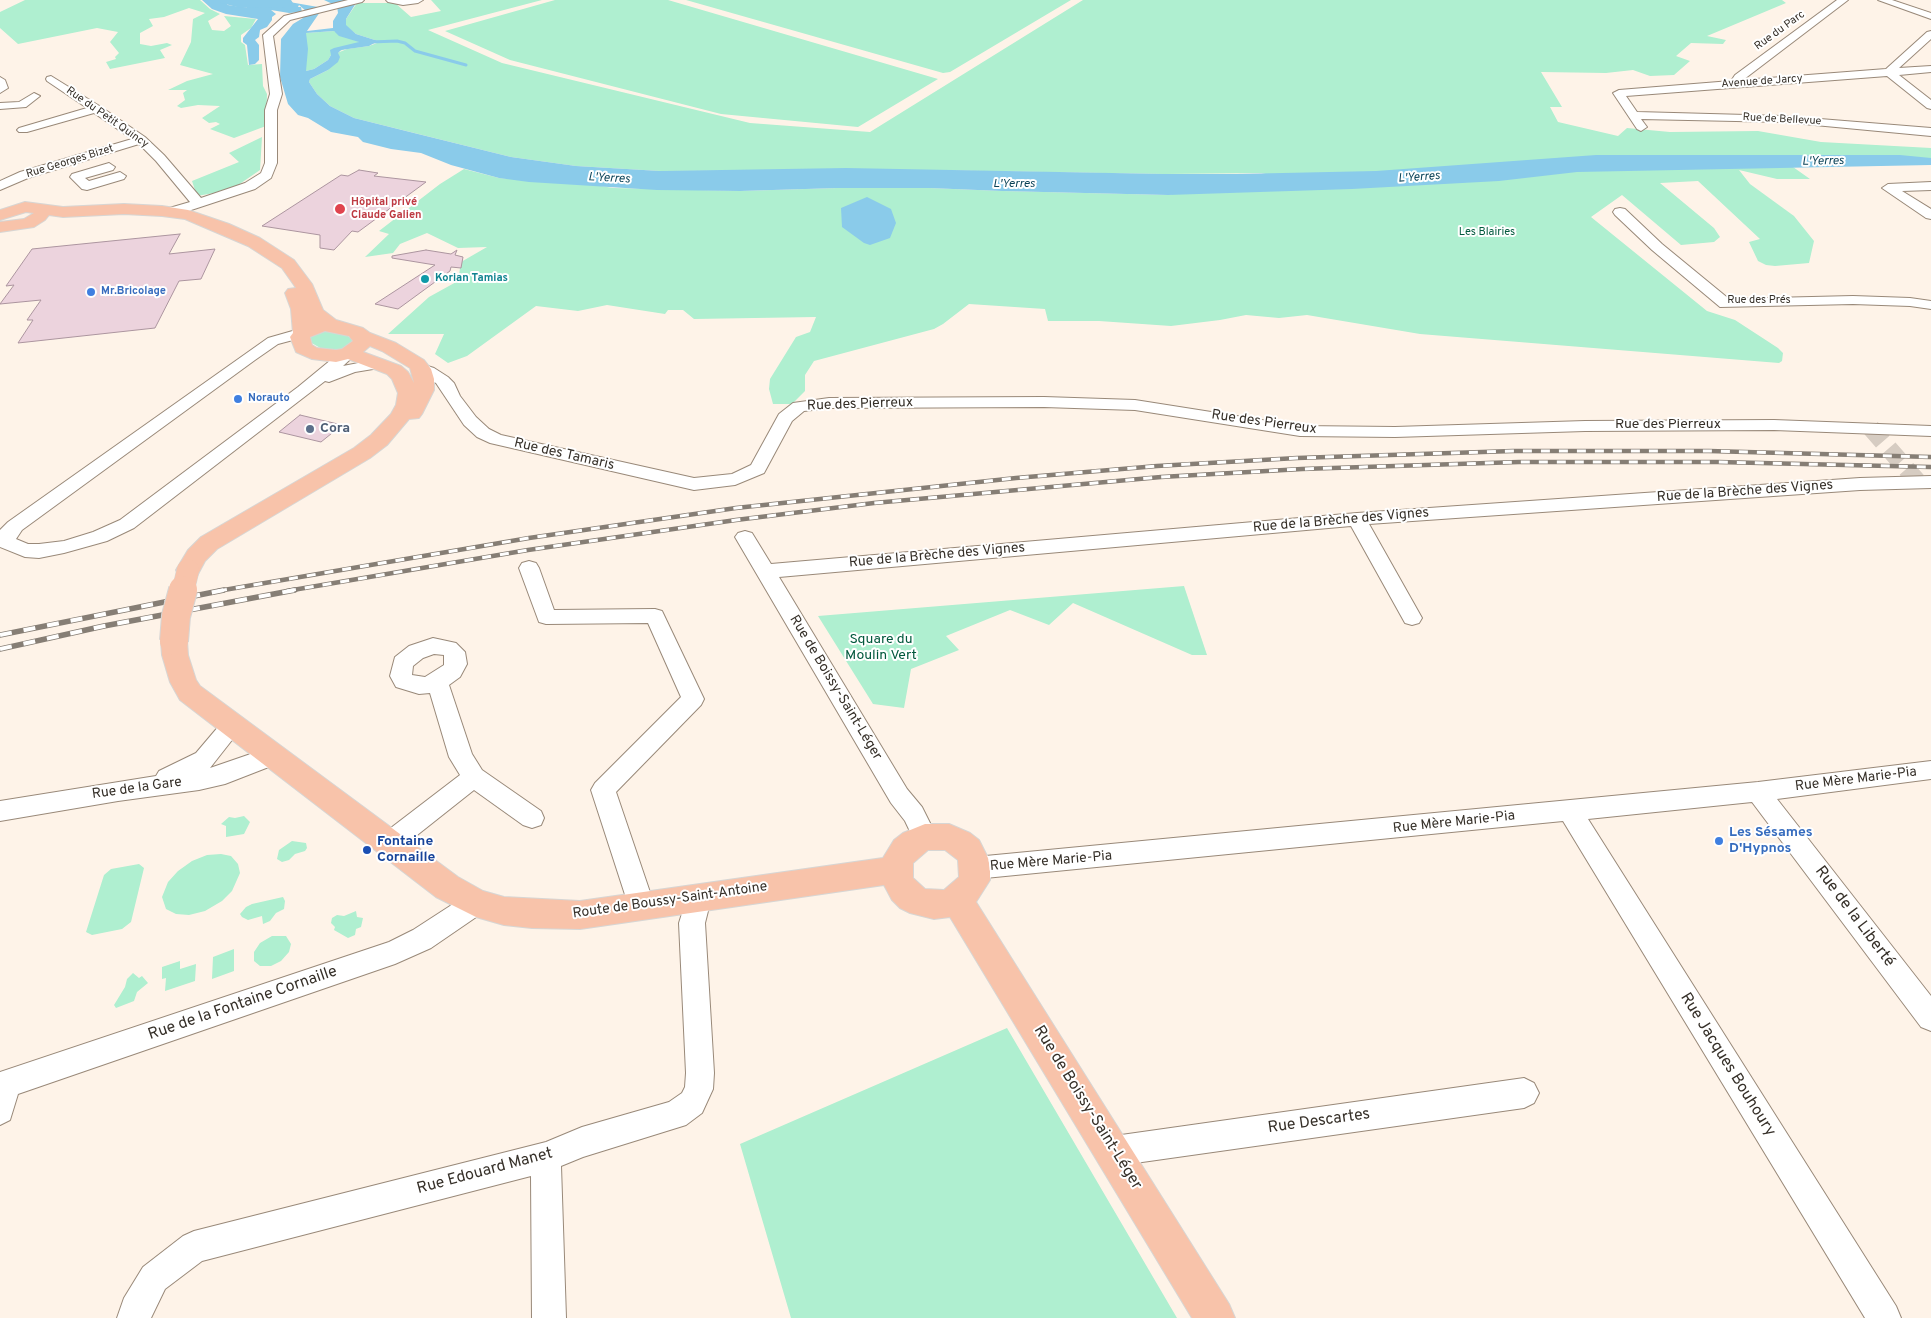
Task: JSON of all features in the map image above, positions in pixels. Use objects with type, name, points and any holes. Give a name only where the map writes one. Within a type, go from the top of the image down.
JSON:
[{"type":"main road","points":[[12,224],[42,214],[41,209],[63,212],[124,209],[180,214],[254,242],[288,264],[303,284],[315,313],[330,325]]},
{"type":"main road","points":[[0,210],[12,224]]},
{"type":"main road","points":[[0,214],[12,224],[58,217],[135,214],[174,218],[201,226],[250,250],[267,260],[278,270],[294,292],[300,309],[303,333]]},
{"type":"main road","points":[[363,337],[363,344],[349,353],[336,356],[312,353],[303,348],[300,342],[300,336],[314,327],[330,325],[345,328],[403,355],[421,369]]},
{"type":"main road","name":"Route de Boussy-Saint-Antoine","points":[[335,470],[379,440],[400,417],[406,405],[408,393],[401,376],[394,370],[349,353]]},
{"type":"main road","name":"Route de Boussy-Saint-Antoine","points":[[421,369],[424,379],[424,390],[419,402],[398,430],[362,456],[209,543],[196,556],[188,570],[176,616],[174,641],[175,655],[184,682],[190,693],[270,756],[447,887],[476,903],[504,911],[532,914],[580,915],[896,870]]},
{"type":"main road","points":[[937,836],[959,842],[968,849],[976,868],[974,880],[967,891],[957,899],[940,904],[922,903],[911,898],[898,881],[896,870],[898,859],[914,842],[925,837],[937,836]]},
{"type":"main road","name":"Rue de Boissy-Saint-Léger","points":[[957,899],[1114,1151],[1215,1318]]},
{"type":"street","points":[[180,214],[201,203],[250,186],[260,180],[270,170],[271,110],[276,94],[268,35],[287,18],[359,0]]},
{"type":"street","points":[[391,0],[403,2],[418,0]]},
{"type":"street","name":"Rue du Parc","points":[[1735,84],[1739,77],[1843,0]]},
{"type":"street","points":[[1883,0],[1931,16]]},
{"type":"street","points":[[1931,34],[1889,72],[1931,106]]},
{"type":"street","name":"Avenue de Jarcy","points":[[1633,114],[1619,93],[1931,69]]},
{"type":"street","name":"Rue du Petit Quincy","points":[[51,79],[141,140],[160,158],[197,202],[201,203]]},
{"type":"street","points":[[0,80],[2,99]]},
{"type":"street","points":[[54,121],[97,109]]},
{"type":"street","points":[[1633,114],[1641,127]]},
{"type":"street","name":"Rue de Bellevue","points":[[1633,114],[1782,118],[1931,132]]},
{"type":"street","name":"Rue Georges Bizet","points":[[0,186],[24,175],[141,140]]},
{"type":"street","points":[[93,155],[132,185]]},
{"type":"street","points":[[109,167],[76,177],[87,186],[120,176]]},
{"type":"street","points":[[1931,186],[1888,188],[1931,215]]},
{"type":"street","name":"Rue des Prés","points":[[1620,212],[1657,247],[1725,304],[1853,300],[1910,302],[1931,305]]},
{"type":"street","points":[[303,333],[273,341],[249,357],[15,526],[8,534],[6,542],[25,550],[39,551],[64,547],[100,537],[127,524],[307,388],[349,353]]},
{"type":"street","points":[[307,388],[352,368],[379,364]]},
{"type":"street","name":"Rue des Tamaris","points":[[421,369],[442,380],[448,386],[452,396],[470,421],[483,433],[496,440],[694,484]]},
{"type":"street","points":[[419,402],[426,395],[435,392],[452,396]]},
{"type":"street","name":"Rue des Pierreux","points":[[694,484],[735,479],[758,469],[785,418],[799,407],[830,403],[1044,402],[1127,405],[1175,410],[1300,431],[1395,432],[1585,426],[1764,425],[1931,431]]},
{"type":"street","points":[[1924,482],[1931,496]]},
{"type":"street","name":"Rue de la Brèche des Vignes","points":[[766,571],[1357,519],[1860,484],[1924,482]]},
{"type":"street","points":[[1357,519],[1412,618]]},
{"type":"street","name":"Rue de Boissy-Saint-Léger","points":[[745,537],[899,796],[914,814],[925,837]]},
{"type":"street","points":[[529,568],[546,616],[655,616],[693,699],[603,790],[642,907]]},
{"type":"street","points":[[437,682],[461,757],[474,777],[532,818]]},
{"type":"street","points":[[118,791],[177,775],[193,767],[214,750],[232,726]]},
{"type":"street","points":[[214,750],[211,761],[215,771],[225,774]]},
{"type":"street","name":"Rue de la Gare","points":[[0,811],[118,791],[199,780],[225,774],[270,756]]},
{"type":"street","name":"Rue Mère Marie-Pia","points":[[976,868],[1758,792],[1931,770]]},
{"type":"street","points":[[388,844],[474,777]]},
{"type":"street","name":"Rue de la Liberté","points":[[1758,792],[1931,1018]]},
{"type":"street","name":"Rue Jacques Bouhoury","points":[[1570,811],[1884,1318]]},
{"type":"street","name":"Rue Edouard Manet","points":[[134,1318],[136,1310],[154,1278],[194,1247],[546,1157],[582,1142],[676,1115],[692,1103],[700,1089],[692,923],[698,899]]},
{"type":"street","name":"Rue de la Fontaine Cornaille","points":[[2,1093],[395,952],[422,939],[476,903]]},
{"type":"street","name":"Rue Descartes","points":[[1114,1151],[1524,1093]]},
{"type":"street","points":[[546,1157],[549,1318]]},
{"type":"green space","points":[[25,0],[200,0],[210,9],[220,14],[208,21],[212,30],[224,31],[231,26],[224,16],[256,19],[251,28],[241,35],[241,42],[245,45],[248,65],[262,64],[263,86],[267,94],[266,126],[234,138],[210,129],[220,124],[216,122],[209,123],[202,118],[220,106],[198,105],[181,108],[177,106],[185,100],[183,93],[187,90],[168,90],[187,81],[213,74],[180,65],[191,42],[193,19],[205,13],[189,8],[164,17],[149,19],[153,26],[140,33],[140,44],[151,46],[167,43],[172,45],[160,50],[165,58],[110,69],[106,62],[116,59],[115,57],[119,53],[110,42],[118,32],[97,28],[18,44],[0,28],[0,12]]},
{"type":"green space","name":"Les Blairies","points":[[431,0],[542,0],[428,30],[502,63],[750,123],[870,132],[1083,0],[1782,0],[1786,3],[1707,36],[1726,40],[1723,44],[1691,43],[1676,56],[1690,61],[1674,75],[1650,76],[1633,70],[1606,73],[1541,72],[1562,107],[1550,107],[1558,122],[1618,136],[1627,128],[1670,132],[1758,131],[1821,142],[1931,148],[1931,162],[1793,167],[1810,179],[1777,179],[1739,170],[1750,184],[1794,216],[1814,241],[1809,263],[1775,266],[1766,265],[1758,261],[1749,242],[1760,239],[1698,181],[1660,183],[1714,228],[1720,237],[1714,242],[1681,245],[1622,195],[1591,217],[1707,311],[1735,320],[1778,348],[1783,353],[1782,361],[1779,363],[1420,334],[1307,315],[1279,318],[1246,315],[1171,326],[1099,321],[1048,321],[1045,309],[969,304],[934,329],[814,361],[805,375],[805,391],[792,404],[773,404],[769,389],[770,379],[796,337],[810,332],[816,317],[694,319],[683,310],[668,310],[665,314],[607,305],[578,311],[536,306],[467,356],[448,363],[435,354],[444,334],[388,334],[429,297],[458,281],[461,262],[487,247],[458,248],[427,233],[400,244],[393,253],[365,257],[389,234],[379,231],[440,184],[464,169],[499,178],[613,188],[740,191],[929,188],[1168,195],[1266,173],[1165,174],[925,170],[660,171],[576,166],[511,157],[354,118],[330,106],[317,94],[309,82],[310,79],[328,70],[337,53],[347,49],[369,46],[378,41],[356,34],[345,25],[346,19],[357,3],[395,3],[411,17],[441,11]]},
{"type":"green space","points":[[555,0],[668,0],[938,79],[858,127],[721,114],[510,60],[445,31]]},
{"type":"green space","points":[[686,0],[1071,0],[950,72],[943,73]]},
{"type":"green space","points":[[334,31],[360,42],[331,55],[328,60],[314,69],[306,71],[306,33]]},
{"type":"green space","points":[[262,137],[260,170],[231,190],[197,196],[192,181],[239,162],[229,153]]},
{"type":"green space","points":[[316,330],[344,333],[353,340],[350,345],[343,349],[322,349],[310,342],[308,337]]},
{"type":"green space","name":"Square du Moulin Vert","points":[[1184,586],[1207,655],[1192,655],[1073,603],[1049,625],[1010,610],[946,636],[959,650],[911,669],[904,708],[873,704],[818,616]]},
{"type":"green space","points":[[244,816],[250,822],[244,834],[226,837],[226,826],[221,824],[229,817]]},
{"type":"green space","points":[[292,841],[306,843],[307,848],[305,851],[295,854],[289,860],[282,862],[277,859],[279,850]]},
{"type":"green space","points":[[221,854],[231,856],[238,864],[240,873],[232,891],[222,901],[205,911],[189,915],[176,914],[166,909],[162,897],[168,882],[178,871],[192,861],[207,855]]},
{"type":"green space","points":[[139,864],[144,868],[131,922],[122,929],[92,935],[86,932],[104,875],[111,869]]},
{"type":"green space","points":[[283,897],[285,901],[284,909],[276,913],[270,921],[263,924],[262,916],[248,920],[240,914],[246,907],[252,904]]},
{"type":"green space","points":[[356,911],[357,917],[363,918],[361,927],[356,929],[355,935],[348,938],[334,930],[335,927],[331,923],[332,918]]},
{"type":"green space","points":[[272,936],[286,936],[291,944],[289,952],[281,961],[271,966],[260,966],[254,961],[254,952],[260,943]]},
{"type":"green space","points":[[234,949],[234,971],[212,979],[213,957]]},
{"type":"green space","points":[[180,961],[180,969],[196,964],[195,981],[165,991],[166,978],[162,979],[162,967]]},
{"type":"green space","points":[[133,973],[139,978],[142,976],[148,983],[137,992],[134,1001],[116,1008],[114,1005],[125,987],[127,979]]},
{"type":"green space","points":[[1007,1028],[1177,1318],[791,1318],[740,1144]]},
{"type":"water","points":[[202,0],[222,0],[228,5],[247,8],[247,5],[230,0],[278,0],[318,7],[320,12],[307,31],[333,28],[333,21],[338,13],[337,6],[324,0],[358,0],[346,19],[346,25],[356,34],[378,41],[369,46],[341,50],[338,53],[340,57],[338,62],[328,70],[310,79],[309,82],[317,94],[330,106],[354,118],[511,157],[576,166],[660,171],[846,168],[1236,174],[1376,171],[1596,155],[1900,155],[1931,158],[1931,165],[1577,172],[1499,181],[1352,189],[1168,195],[929,188],[740,191],[657,190],[529,182],[499,178],[451,165],[421,153],[391,149],[363,142],[358,137],[331,132],[308,118],[298,115],[288,104],[280,77],[281,39],[293,24],[303,18],[306,11],[299,5],[298,7],[301,7],[302,12],[289,13],[271,10],[276,14],[272,17],[267,27],[260,30],[259,37],[255,40],[259,45],[259,60],[255,64],[249,65],[247,45],[243,42],[243,38],[258,19],[226,14],[212,9]],"holes":[[[334,31],[339,36],[359,42],[330,50],[331,55],[328,60],[314,69],[306,71],[308,49],[306,33]]]},
{"type":"water","points":[[867,197],[891,209],[896,223],[890,238],[870,245],[864,243],[842,227],[841,208]]},
{"type":"building","name":"Hôpital privé Claude Galien","points":[[359,170],[378,173],[374,176],[426,182],[358,232],[352,231],[334,250],[320,248],[320,235],[262,226],[341,175],[348,176]]},
{"type":"building","name":"Mr.Bricolage","points":[[180,234],[169,254],[215,249],[201,279],[179,281],[155,328],[18,343],[33,320],[27,320],[41,300],[0,304],[14,285],[6,286],[32,249]]},
{"type":"building","name":"Korian Tamias","points":[[426,250],[451,254],[457,250],[455,255],[463,257],[461,268],[451,267],[450,271],[398,309],[375,304],[435,265],[392,258],[392,256]]},
{"type":"building","name":"Cora","points":[[300,415],[342,425],[321,442],[279,432]]},
{"type":"waterway","name":"L'Yerres","points":[[226,0],[241,4],[286,3]]},
{"type":"waterway","points":[[371,42],[397,41],[405,43],[415,51],[466,65]]},
{"type":"tunnel","points":[[1871,428],[1917,481]]},
{"type":"railway","points":[[218,591],[529,538],[736,508],[1016,478],[1157,466],[1297,458],[1513,451],[1709,451],[1931,457]]},
{"type":"railway","points":[[287,591],[528,550],[736,520],[874,503],[1161,477],[1302,469],[1519,462],[1718,462],[1931,467]]},
{"type":"railway","points":[[0,635],[224,590]]},
{"type":"railway","points":[[0,649],[104,626],[295,590]]},
{"type":"place","name":"Hôpital privé Claude Galien","points":[[340,209]]},
{"type":"place","name":"Korian Tamias","points":[[425,279]]},
{"type":"place","name":"Mr.Bricolage","points":[[91,292]]},
{"type":"place","name":"Norauto","points":[[238,399]]},
{"type":"place","name":"Cora","points":[[310,429]]},
{"type":"place","name":"Les Sésames D'Hypnos","points":[[1719,841]]},
{"type":"place","name":"Fontaine Cornaille","points":[[367,850]]}]
